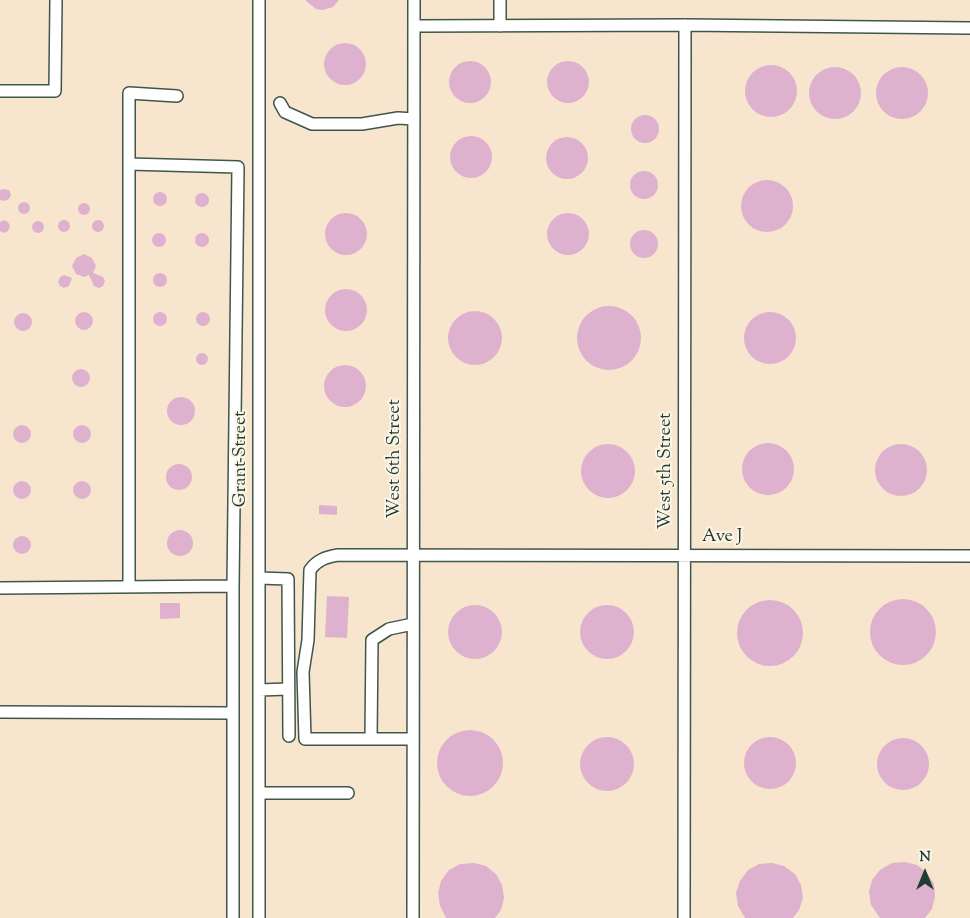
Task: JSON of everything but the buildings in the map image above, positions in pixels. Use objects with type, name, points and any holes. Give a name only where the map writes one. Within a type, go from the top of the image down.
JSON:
[{"type":"street","points":[[0,91],[55,90],[56,0]]},
{"type":"street","name":"Grant Street","points":[[259,0],[259,918]]},
{"type":"street","name":"West 6th Street","points":[[413,918],[414,0]]},
{"type":"street","points":[[500,0],[500,26]]},
{"type":"street","points":[[415,26],[685,25],[970,28]]},
{"type":"street","name":"West 5th Street","points":[[684,918],[685,25]]},
{"type":"street","points":[[129,587],[129,93],[177,96]]},
{"type":"street","points":[[280,102],[285,112],[312,124],[362,124],[398,118],[414,119]]},
{"type":"street","points":[[129,164],[238,167],[233,586],[233,918]]},
{"type":"street","name":"Ave J","points":[[371,739],[305,739],[303,672],[308,640],[310,570],[314,564],[328,556],[970,556]]},
{"type":"street","points":[[259,578],[288,579],[289,736]]},
{"type":"street","points":[[0,588],[233,586]]},
{"type":"street","points":[[413,624],[389,629],[372,640],[371,739],[413,739]]},
{"type":"street","points":[[259,690],[288,689]]},
{"type":"street","points":[[0,712],[233,713]]},
{"type":"street","points":[[259,793],[348,793]]}]
